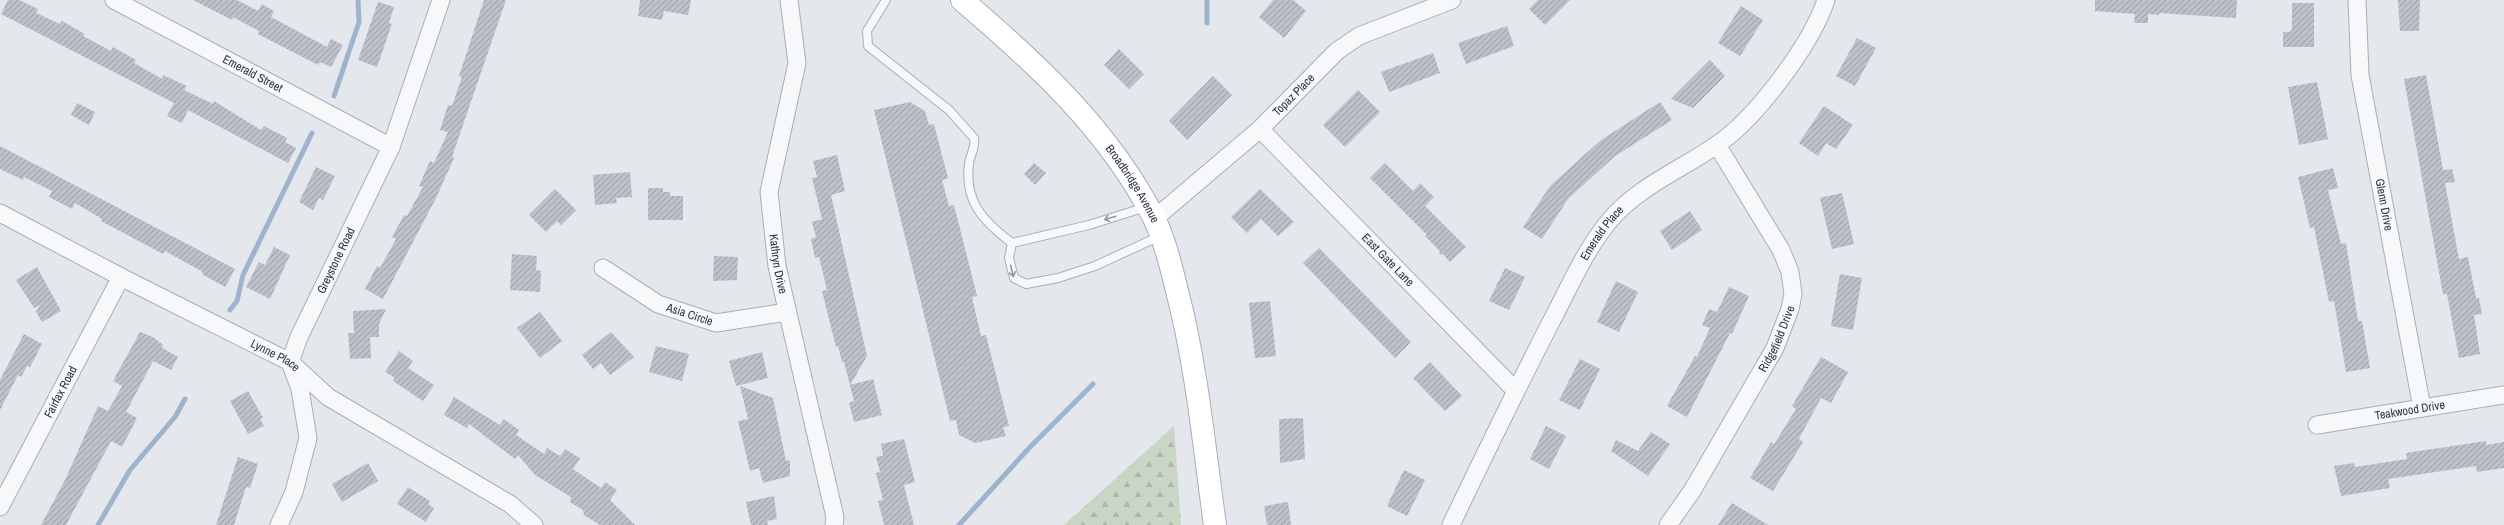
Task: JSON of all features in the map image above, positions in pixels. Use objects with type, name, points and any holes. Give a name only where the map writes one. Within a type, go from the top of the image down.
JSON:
[{"type":"main road","name":"Broadbridge Avenue","points":[[962,0],[1056,83],[1105,142],[1154,220],[1168,255],[1185,323],[1215,525]]},
{"type":"main road","name":"Broadbridge Avenue","points":[[1201,424],[1202,525]]},
{"type":"street","name":"Emerald Street","points":[[114,0],[391,147]]},
{"type":"street","name":"Greystone Road","points":[[290,362],[299,337],[391,147],[441,0]]},
{"type":"street","name":"Kathryn Drive","points":[[790,0],[797,63],[769,192],[777,266],[835,517],[834,525]]},
{"type":"street","name":"Topaz Place","points":[[1154,220],[1260,129],[1337,51],[1359,36],[1452,0]]},
{"type":"street","name":"Emerald Place","points":[[1452,525],[1516,391],[1587,253],[1610,220],[1646,189],[1717,145],[1743,122],[1773,87],[1804,45],[1826,0]]},
{"type":"street","name":"Glenn Drive","points":[[2357,0],[2360,75],[2422,408]]},
{"type":"street","name":"East Gate Lane","points":[[1260,129],[1516,391]]},
{"type":"street","name":"Ridgefield Drive","points":[[1668,525],[1692,491],[1775,348],[1790,309],[1793,294],[1790,272],[1781,250],[1717,145]]},
{"type":"street","name":"Lynne Place","points":[[0,213],[121,277],[290,362],[328,396],[510,504],[534,525]]},
{"type":"street","name":"Asia Circle","points":[[603,268],[658,304],[716,323],[787,312]]},
{"type":"street","name":"Fairfax Road","points":[[0,507],[121,277]]},
{"type":"street","points":[[279,525],[294,492],[308,438],[300,389],[290,362]]},
{"type":"street","name":"Teakwood Drive","points":[[2316,425],[2504,395]]},
{"type":"lane","points":[[886,0],[867,31],[868,46],[949,110],[974,138],[975,144],[970,158],[967,180],[978,212],[991,227],[1012,243]]},
{"type":"lane","points":[[1012,243],[1009,258],[1014,278],[1026,284],[1058,278],[1095,266],[1154,220]]},
{"type":"lane","points":[[1012,243],[1089,225],[1154,220]]},
{"type":"green space","points":[[1174,426],[1181,525],[1064,525]]},
{"type":"building","points":[[8,0],[19,0],[38,9],[36,13],[60,24],[62,21],[85,34],[83,36],[111,51],[113,47],[136,60],[134,63],[162,79],[163,75],[187,86],[184,90],[213,104],[214,101],[261,130],[264,126],[287,138],[285,142],[296,148],[288,163],[188,110],[182,123],[167,116],[174,103],[1,14]]},
{"type":"building","points":[[193,0],[237,0],[258,11],[262,4],[274,11],[271,17],[327,47],[331,39],[343,45],[331,67],[320,62],[318,65],[258,34],[259,31],[233,17],[232,20]]},
{"type":"building","points":[[484,0],[506,0],[452,157],[454,158],[436,198],[383,299],[365,289],[377,266],[380,268],[396,239],[392,237],[404,215],[407,216],[423,187],[419,186],[430,161],[434,163],[448,132],[440,130],[448,105],[452,106],[462,77],[459,76]]},
{"type":"building","points":[[640,0],[691,0],[688,15],[664,11],[662,20],[638,16]]},
{"type":"building","points":[[1273,0],[1293,0],[1306,11],[1284,38],[1259,17]]},
{"type":"building","points":[[1538,0],[1570,0],[1545,25],[1529,9]]},
{"type":"building","points":[[2095,0],[2237,0],[2236,18],[2159,13],[2159,15],[2148,14],[2148,23],[2134,23],[2135,14],[2095,11]]},
{"type":"building","points":[[2398,0],[2420,0],[2419,31],[2400,31]]},
{"type":"building","points":[[378,2],[394,7],[389,23],[392,24],[377,67],[358,60]]},
{"type":"building","points":[[2292,3],[2314,3],[2314,47],[2283,47],[2283,32],[2290,32],[2292,29]]},
{"type":"building","points":[[1741,6],[1763,20],[1740,56],[1718,43]]},
{"type":"building","points":[[1507,26],[1514,46],[1466,64],[1458,43]]},
{"type":"building","points":[[1857,38],[1876,48],[1855,86],[1836,76]]},
{"type":"building","points":[[1119,49],[1144,74],[1129,89],[1104,65]]},
{"type":"building","points":[[1433,53],[1440,73],[1389,92],[1381,72]]},
{"type":"building","points":[[1710,60],[1725,76],[1693,108],[1671,99]]},
{"type":"building","points":[[2426,75],[2443,170],[2452,169],[2455,182],[2445,183],[2459,259],[2468,257],[2476,298],[2479,298],[2482,314],[2474,315],[2480,354],[2459,358],[2447,294],[2443,294],[2404,79]]},
{"type":"building","points":[[1213,76],[1232,95],[1187,140],[1169,121]]},
{"type":"building","points":[[2317,82],[2328,139],[2299,145],[2288,87]]},
{"type":"building","points":[[1358,90],[1380,112],[1345,147],[1323,125]]},
{"type":"building","points":[[910,102],[925,111],[929,125],[934,124],[948,178],[942,180],[949,206],[954,205],[977,296],[972,297],[981,336],[986,335],[1009,426],[1003,427],[1006,436],[975,443],[959,435],[956,420],[950,421],[874,110]]},
{"type":"building","points":[[1660,102],[1672,120],[1615,156],[1568,199],[1542,239],[1523,227],[1550,186],[1601,140]]},
{"type":"building","points":[[77,103],[95,112],[89,125],[71,115]]},
{"type":"building","points":[[1824,106],[1853,125],[1836,149],[1826,143],[1818,156],[1799,143]]},
{"type":"building","points":[[0,146],[235,269],[225,287],[202,274],[203,272],[165,251],[163,254],[101,221],[102,219],[75,203],[72,209],[49,197],[52,191],[24,177],[23,180],[0,169]]},
{"type":"building","points":[[837,155],[845,191],[831,195],[867,356],[850,385],[873,379],[882,415],[854,422],[849,403],[854,401],[844,362],[842,362],[838,346],[836,347],[822,291],[827,290],[819,257],[815,258],[811,239],[816,237],[812,222],[822,219],[812,178],[817,177],[813,161]]},
{"type":"building","points":[[1034,163],[1046,173],[1035,185],[1024,174]]},
{"type":"building","points":[[1385,163],[1413,191],[1420,183],[1434,197],[1425,206],[1466,247],[1450,262],[1443,254],[1440,255],[1439,250],[1425,236],[1427,235],[1370,178]]},
{"type":"building","points":[[316,167],[335,176],[323,200],[319,198],[313,210],[299,202]]},
{"type":"building","points":[[2333,168],[2338,188],[2328,190],[2341,244],[2346,243],[2358,321],[2362,321],[2370,368],[2346,372],[2334,301],[2329,302],[2314,227],[2310,228],[2298,177]]},
{"type":"building","points":[[630,172],[632,197],[616,198],[617,203],[595,205],[593,175]]},
{"type":"building","points":[[648,188],[663,188],[663,192],[670,192],[670,196],[683,196],[683,220],[648,220]]},
{"type":"building","points":[[555,189],[576,210],[561,225],[557,221],[546,232],[529,215]]},
{"type":"building","points":[[1260,189],[1294,222],[1278,236],[1261,219],[1247,233],[1231,217]]},
{"type":"building","points":[[1842,193],[1854,244],[1832,249],[1820,198]]},
{"type":"building","points":[[1690,211],[1702,230],[1672,250],[1660,231]]},
{"type":"building","points":[[274,247],[290,255],[270,299],[246,287],[259,262],[265,265]]},
{"type":"building","points":[[1319,248],[1411,342],[1395,358],[1303,263]]},
{"type":"building","points":[[512,254],[537,256],[536,270],[541,271],[540,292],[510,290]]},
{"type":"building","points":[[714,256],[738,257],[737,280],[713,281]]},
{"type":"building","points":[[37,267],[61,311],[42,322],[36,312],[40,305],[34,308],[16,280]]},
{"type":"building","points":[[1505,268],[1525,277],[1509,310],[1489,301]]},
{"type":"building","points":[[1840,274],[1862,278],[1853,330],[1831,326]]},
{"type":"building","points":[[1616,281],[1638,292],[1619,332],[1597,322]]},
{"type":"building","points":[[1729,287],[1749,296],[1732,334],[1730,333],[1687,417],[1667,406],[1695,356],[1697,357],[1710,328],[1702,325],[1709,309],[1717,312]]},
{"type":"building","points":[[1270,301],[1276,356],[1255,358],[1249,303]]},
{"type":"building","points":[[386,309],[379,324],[379,337],[370,337],[371,358],[350,359],[348,333],[354,333],[353,311]]},
{"type":"building","points":[[540,312],[562,341],[540,358],[517,328]]},
{"type":"building","points":[[140,332],[153,337],[163,345],[162,348],[178,357],[171,370],[153,361],[126,412],[137,418],[122,447],[111,441],[66,525],[41,525],[65,480],[98,406],[108,411],[122,386],[113,381]]},
{"type":"building","points":[[611,332],[634,357],[610,375],[601,363],[593,369],[582,355]]},
{"type":"building","points":[[24,334],[42,344],[30,367],[27,366],[21,377],[18,375],[0,410],[0,380]]},
{"type":"building","points":[[656,346],[689,354],[682,381],[649,372]]},
{"type":"building","points":[[399,351],[413,361],[408,368],[434,385],[423,401],[393,381],[395,378],[385,372]]},
{"type":"building","points":[[762,352],[768,378],[736,386],[729,361]]},
{"type":"building","points":[[1821,357],[1848,372],[1831,403],[1821,398],[1799,439],[1803,442],[1773,491],[1750,478],[1771,442],[1774,444],[1796,409],[1792,406]]},
{"type":"building","points":[[1580,359],[1600,369],[1580,410],[1559,400]]},
{"type":"building","points":[[1430,362],[1462,396],[1445,411],[1413,378]]},
{"type":"building","points":[[740,386],[773,398],[786,461],[790,460],[790,476],[763,483],[759,468],[750,471],[738,421],[748,419]]},
{"type":"building","points":[[248,391],[263,418],[260,419],[264,426],[248,434],[230,401]]},
{"type":"building","points":[[454,397],[500,425],[504,419],[519,430],[516,435],[544,454],[547,448],[560,456],[565,449],[580,458],[573,469],[601,488],[605,482],[617,490],[610,500],[635,525],[600,525],[584,515],[583,510],[570,502],[571,497],[535,475],[518,455],[515,459],[469,424],[467,428],[444,415]]},
{"type":"building","points":[[1303,418],[1305,459],[1280,463],[1279,419]]},
{"type":"building","points":[[1546,426],[1566,436],[1549,469],[1530,459]]},
{"type":"building","points":[[1651,432],[1670,444],[1648,476],[1611,451],[1616,440],[1638,451]]},
{"type":"building","points":[[904,439],[915,482],[904,485],[914,525],[884,525],[878,501],[883,500],[876,473],[880,472],[876,457],[883,456],[881,444]]},
{"type":"building","points":[[2486,441],[2486,445],[2504,442],[2504,468],[2477,472],[2476,466],[2388,479],[2390,488],[2341,496],[2334,466],[2354,463],[2355,467],[2407,459],[2406,453]]},
{"type":"building","points":[[238,457],[258,464],[250,488],[246,487],[234,525],[216,525]]},
{"type":"building","points":[[368,463],[378,481],[342,502],[332,484]]},
{"type":"building","points":[[1404,470],[1425,480],[1407,516],[1387,506]]},
{"type":"building","points":[[408,487],[430,501],[428,504],[434,508],[426,522],[397,504]]},
{"type":"building","points":[[774,496],[777,519],[767,521],[768,525],[751,525],[746,502]]},
{"type":"building","points":[[1288,502],[1291,525],[1267,525],[1264,506]]},
{"type":"building","points":[[1732,503],[1768,525],[1718,525]]},
{"type":"waterway","points":[[334,96],[359,22],[358,0]]},
{"type":"waterway","points":[[1207,0],[1207,23]]},
{"type":"waterway","points":[[230,310],[237,301],[243,275],[312,133]]},
{"type":"waterway","points":[[959,525],[1030,447],[1093,384]]},
{"type":"waterway","points":[[98,525],[130,470],[175,417],[185,399]]}]
